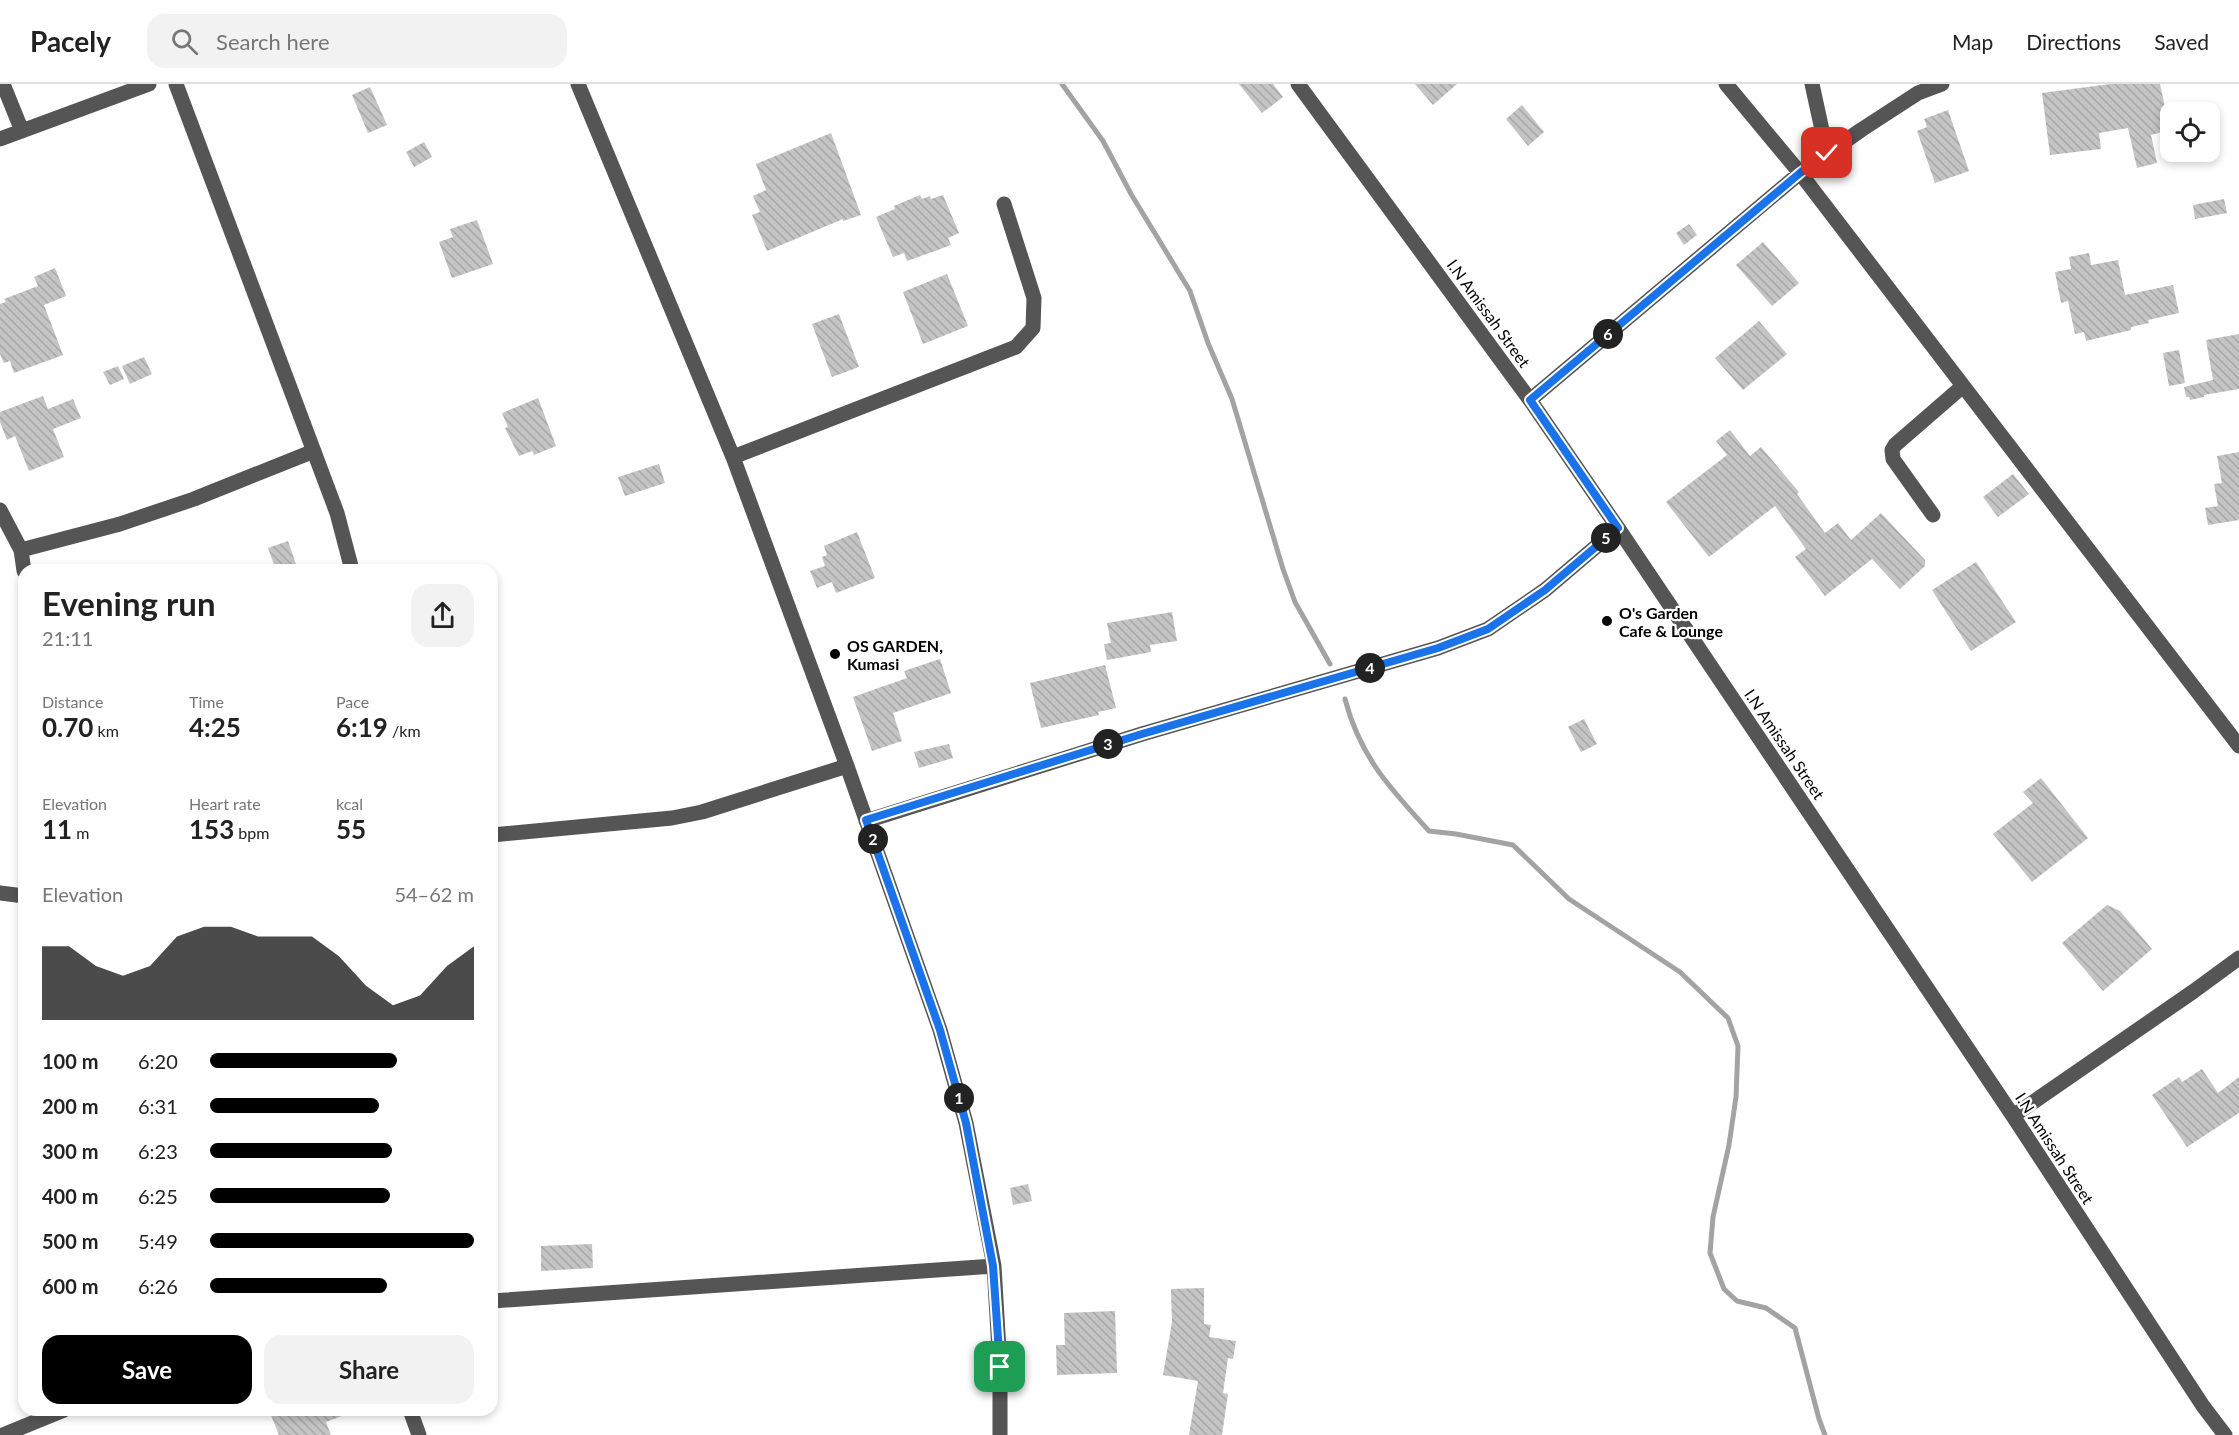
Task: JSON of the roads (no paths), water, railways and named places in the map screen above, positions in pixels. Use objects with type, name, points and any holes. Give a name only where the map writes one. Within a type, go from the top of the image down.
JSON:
[{"type":"street","points":[[3,84],[22,131]]},
{"type":"street","points":[[0,140],[149,84]]},
{"type":"street","points":[[176,84],[337,513],[350,564]]},
{"type":"street","points":[[578,84],[733,457],[847,766],[940,1030],[966,1123],[993,1266],[1000,1367],[1000,1435]]},
{"type":"street","name":"I.N Amissah Street","points":[[1298,84],[1530,400],[1618,528],[2224,1435]]},
{"type":"street","points":[[1726,84],[1800,173],[2239,746]]},
{"type":"street","points":[[1812,84],[1827,153]]},
{"type":"street","points":[[1530,400],[1800,173],[1918,88],[1942,84]]},
{"type":"street","points":[[733,457],[1016,347],[1033,328],[1034,298],[1004,204]]},
{"type":"street","points":[[1933,515],[1893,459],[1892,450],[1895,444],[1963,386]]},
{"type":"street","points":[[21,550],[120,524],[194,499],[314,451]]},
{"type":"street","points":[[0,510],[21,550],[23,564]]},
{"type":"street","points":[[866,820],[1142,734],[1438,648],[1488,629],[1545,590],[1618,528]]},
{"type":"street","points":[[498,834],[672,818],[702,812],[847,766]]},
{"type":"street","points":[[0,894],[18,896]]},
{"type":"street","points":[[2013,1116],[2194,992],[2239,958]]},
{"type":"street","points":[[498,1301],[993,1266]]},
{"type":"street","points":[[3,1435],[49,1416]]},
{"type":"street","points":[[412,1416],[419,1435]]},
{"type":"waterway","points":[[1062,84],[1103,141],[1131,194],[1190,291],[1208,343],[1232,399],[1295,602],[1330,664]]},
{"type":"waterway","points":[[1345,699],[1359,738],[1378,771],[1429,831],[1513,845],[1569,899],[1680,972],[1728,1018],[1738,1046],[1736,1097],[1729,1145],[1713,1217],[1710,1253],[1724,1289],[1737,1301],[1766,1308],[1795,1328],[1825,1435]]},
{"type":"place","name":"O's Garden Cafe & Lounge","points":[[1607,621]]},
{"type":"place","name":"OS GARDEN, Kumasi","points":[[835,654]]}]
